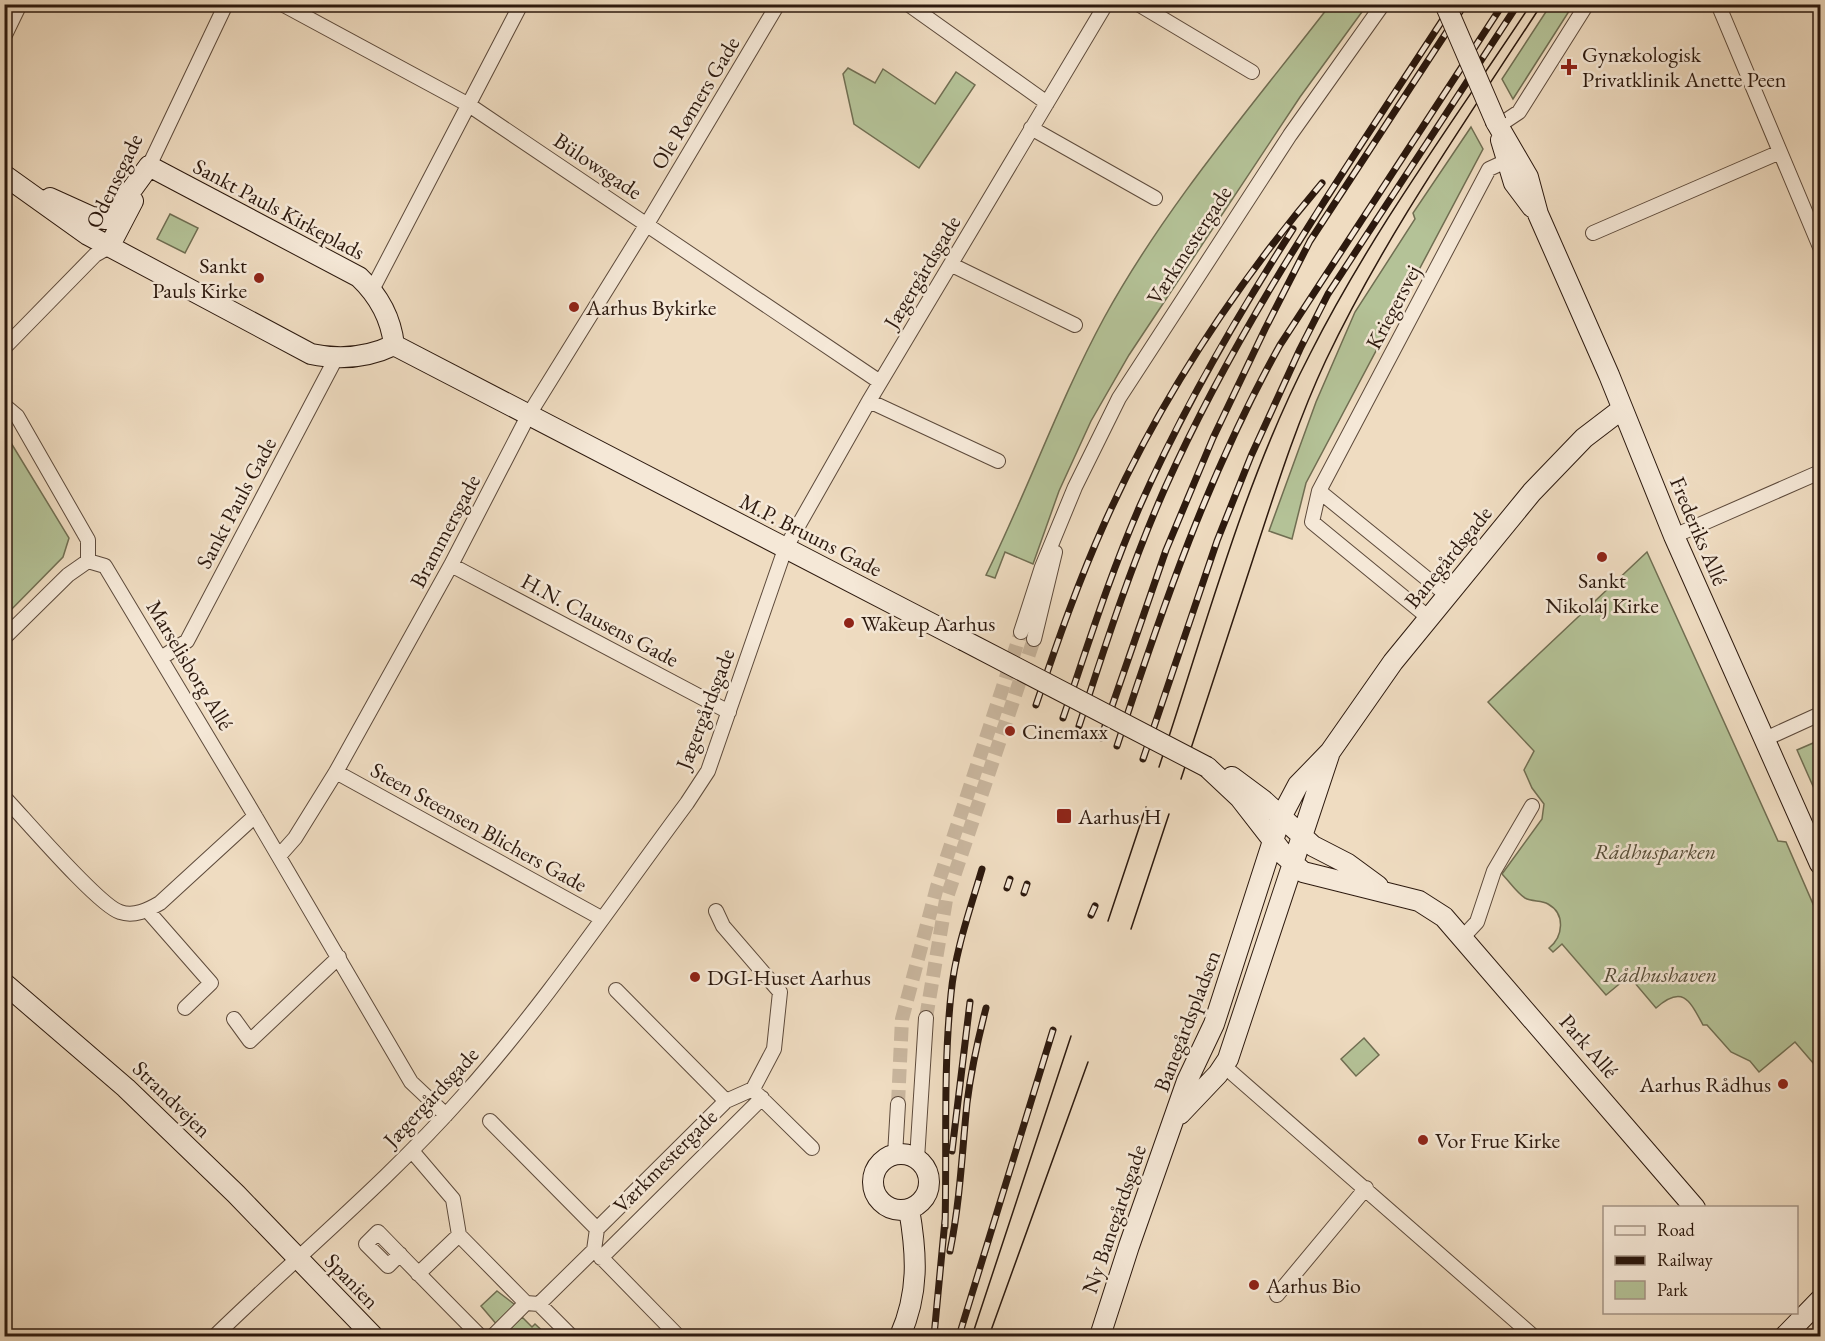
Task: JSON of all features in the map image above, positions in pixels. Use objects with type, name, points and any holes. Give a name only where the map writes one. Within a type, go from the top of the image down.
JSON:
[{"type":"street","points":[[4,37],[20,4]]},
{"type":"street","name":"Odensegade","points":[[4,348],[95,255],[109,247],[131,207],[148,166],[226,4]]},
{"type":"street","name":"Bülowsgade","points":[[282,4],[469,105],[880,382]]},
{"type":"street","points":[[372,290],[521,4]]},
{"type":"street","name":"Ole Rømers Gade","points":[[647,224],[778,4]]},
{"type":"street","points":[[908,4],[1047,103]]},
{"type":"street","name":"Jægergårdsgade","points":[[214,1336],[412,1151],[446,1115],[520,1029],[708,771],[785,549],[880,382],[1106,4]]},
{"type":"street","points":[[1138,4],[1252,72]]},
{"type":"street","name":"Værkmestergade","points":[[1021,632],[1042,567],[1088,458],[1136,368],[1290,135],[1383,4]]},
{"type":"street","name":"Frederiks Allé","points":[[1445,4],[1511,158],[1528,177],[1538,214],[1674,536],[1821,864]]},
{"type":"street","points":[[1497,124],[1519,112],[1587,4]]},
{"type":"street","points":[[1718,4],[1821,247]]},
{"type":"street","points":[[1031,128],[1155,198]]},
{"type":"street","points":[[1593,233],[1780,152]]},
{"type":"street","name":"Kriegersvej","points":[[1429,618],[1312,522],[1318,491],[1490,169],[1511,158]]},
{"type":"street","points":[[12,179],[79,212],[103,220],[114,214],[148,166]]},
{"type":"street","name":"Sankt Pauls Kirkeplads","points":[[148,166],[344,268],[372,290],[392,328],[394,345]]},
{"type":"street","points":[[12,179],[70,224],[109,247],[301,349],[336,358],[376,354],[394,345]]},
{"type":"street","points":[[1807,218],[1821,212]]},
{"type":"street","name":"Brammersgade","points":[[279,856],[295,838],[336,772],[451,566],[528,416],[647,224]]},
{"type":"street","points":[[952,265],[1075,326]]},
{"type":"street","name":"M.P. Bruuns Gade","points":[[394,345],[1207,767]]},
{"type":"street","name":"Sankt Pauls Gade","points":[[161,658],[188,641],[336,358]]},
{"type":"street","points":[[869,401],[998,460]]},
{"type":"street","points":[[4,405],[17,416],[88,540],[88,561],[68,575],[4,638]]},
{"type":"street","name":"Banegårdsgade","points":[[1280,819],[1300,782],[1330,752],[1367,697],[1447,595],[1563,458],[1590,432],[1622,409]]},
{"type":"street","points":[[1674,536],[1821,472]]},
{"type":"street","points":[[1318,491],[1447,595]]},
{"type":"street","name":"Værkmestergade","points":[[1034,639],[1060,526]]},
{"type":"street","name":"Marselisborg Allé","points":[[88,561],[105,566],[339,957],[411,1082],[446,1115]]},
{"type":"street","name":"H.N. Clausens Gade","points":[[451,566],[729,712]]},
{"type":"street","points":[[1765,739],[1821,714]]},
{"type":"street","name":"Banegårdsgade","points":[[1302,838],[1330,752]]},
{"type":"street","points":[[1207,767],[1238,780],[1302,838],[1321,851],[1348,864],[1384,890]]},
{"type":"street","points":[[1207,767],[1244,802],[1293,865],[1303,872],[1384,890]]},
{"type":"street","name":"Steen Steensen Blichers Gade","points":[[336,772],[602,918]]},
{"type":"street","points":[[4,797],[109,906],[119,912],[132,914],[160,903],[255,816]]},
{"type":"street","points":[[1462,937],[1477,922],[1494,872],[1532,806]]},
{"type":"street","name":"Banegårdspladsen","points":[[1176,1118],[1187,1082],[1214,1024],[1280,819]]},
{"type":"street","name":"Banegårdspladsen","points":[[1176,1118],[1224,1066],[1302,838]]},
{"type":"street","name":"Park Allé","points":[[1384,890],[1419,901],[1444,917],[1693,1206]]},
{"type":"street","points":[[147,910],[211,983],[185,1008]]},
{"type":"street","name":"Værkmestergade","points":[[598,1254],[757,1094],[774,1048],[780,992],[723,926],[716,911]]},
{"type":"street","points":[[234,1019],[250,1041],[339,957]]},
{"type":"street","name":"Strandvejen","points":[[4,983],[126,1088],[298,1259]]},
{"type":"street","name":"Værkmestergade","points":[[616,990],[726,1101]]},
{"type":"street","points":[[917,1158],[926,1018]]},
{"type":"street","points":[[1224,1066],[1366,1188],[1517,1332],[1533,1336]]},
{"type":"street","points":[[757,1094],[812,1148]]},
{"type":"street","name":"Værkmestergade","points":[[597,1229],[726,1101],[757,1094]]},
{"type":"street","points":[[895,1155],[898,1104]]},
{"type":"street","name":"Ny Banegårdsgade","points":[[1100,1336],[1129,1246],[1176,1118]]},
{"type":"street","name":"Værkmestergade","points":[[490,1121],[597,1229],[598,1254]]},
{"type":"street","points":[[412,1151],[453,1199],[459,1234],[571,1336]]},
{"type":"street","points":[[895,1155],[917,1158],[924,1165],[929,1182],[924,1198],[909,1209],[886,1205],[880,1200],[874,1185],[876,1169],[881,1162],[895,1155]]},
{"type":"street","points":[[1277,1295],[1366,1188]]},
{"type":"street","points":[[900,1336],[912,1304],[916,1280],[916,1247],[909,1209]]},
{"type":"street","points":[[418,1274],[459,1234]]},
{"type":"street","points":[[366,1244],[388,1266],[400,1254],[480,1336]]},
{"type":"street","points":[[493,1336],[598,1254],[678,1336]]},
{"type":"street","name":"Spanien","points":[[298,1259],[373,1336]]},
{"type":"street","points":[[1793,1328],[1821,1300]]},
{"type":"green space","points":[[1551,4],[1573,5],[1513,99],[1502,79]]},
{"type":"green space","points":[[1330,5],[1367,5],[1300,97],[1129,355],[1091,421],[1059,491],[1033,564],[1005,552],[995,578],[986,575],[1072,381],[1128,276],[1211,157]]},
{"type":"green space","points":[[848,68],[875,83],[883,69],[935,104],[956,72],[975,85],[919,168],[854,124],[843,74]]},
{"type":"green space","points":[[1471,127],[1483,149],[1306,483],[1292,539],[1269,531],[1316,402],[1355,312],[1415,219],[1413,213]]},
{"type":"green space","points":[[170,214],[198,228],[185,253],[157,239]]},
{"type":"green space","points":[[5,433],[69,538],[63,557],[5,616]]},
{"type":"green space","name":"Rådhusparken","points":[[1647,552],[1778,841],[1786,842],[1820,920],[1820,1071],[1795,1042],[1759,1072],[1750,1061],[1731,1052],[1707,1025],[1703,1025],[1690,1003],[1685,999],[1673,997],[1656,1008],[1629,976],[1606,995],[1562,944],[1553,952],[1549,948],[1557,938],[1561,926],[1554,908],[1525,898],[1502,874],[1542,819],[1544,804],[1532,788],[1524,770],[1534,751],[1488,702]]},
{"type":"green space","points":[[1820,723],[1820,740],[1814,726]]},
{"type":"green space","points":[[1820,740],[1820,802],[1797,750]]},
{"type":"green space","points":[[1364,1038],[1379,1055],[1356,1076],[1341,1059]]},
{"type":"green space","points":[[497,1291],[518,1307],[498,1326],[481,1306]]},
{"type":"green space","points":[[522,1317],[532,1327],[535,1324],[548,1336],[511,1336],[506,1332]]},
{"type":"tunnel","points":[[898,1104],[902,1019],[937,887],[1021,632]]},
{"type":"tunnel","points":[[926,1018],[946,900],[1034,639]]},
{"type":"tram line","points":[[1159,767],[1245,505],[1286,403],[1334,308],[1387,220],[1531,4]]},
{"type":"tram line","points":[[1181,779],[1286,458],[1326,360],[1349,313],[1401,223],[1542,4]]},
{"type":"tram line","points":[[1108,921],[1146,807]]},
{"type":"tram line","points":[[1131,929],[1169,814]]},
{"type":"tram line","points":[[972,1336],[1071,1036]]},
{"type":"tram line","points":[[989,1336],[1088,1062]]},
{"type":"railway","points":[[1079,726],[1141,546],[1195,424],[1228,362],[1300,240],[1453,4]]},
{"type":"railway","points":[[1101,738],[1166,550],[1213,438],[1265,329],[1310,241],[1465,4]]},
{"type":"railway","points":[[1117,746],[1151,643],[1189,541],[1254,393],[1280,345],[1503,4]]},
{"type":"railway","points":[[1143,759],[1217,541],[1251,456],[1300,349],[1328,294],[1518,4]]},
{"type":"railway","points":[[1036,705],[1068,613],[1095,545],[1150,432],[1201,345],[1230,303],[1259,262],[1322,183]]},
{"type":"railway","points":[[1063,718],[1118,560],[1139,508],[1210,366],[1293,229]]},
{"type":"railway","points":[[945,1227],[946,1081],[951,994],[959,946],[982,869]]},
{"type":"railway","points":[[1007,888],[1010,879]]},
{"type":"railway","points":[[1024,893],[1027,884]]},
{"type":"railway","points":[[1091,915],[1095,906]]},
{"type":"railway","points":[[952,1151],[970,1002]]},
{"type":"railway","points":[[950,1251],[967,1103],[986,1008]]},
{"type":"railway","points":[[959,1336],[1053,1030]]},
{"type":"railway","points":[[934,1336],[945,1220]]},
{"type":"place","name":"Gynækologisk Privatklinik Anette Peen","points":[[1569,67]]},
{"type":"place","name":"Sankt Pauls Kirke","points":[[259,278]]},
{"type":"place","name":"Aarhus Bykirke","points":[[574,307]]},
{"type":"place","name":"Sankt Nikolaj Kirke","points":[[1602,557]]},
{"type":"place","name":"Wakeup Aarhus","points":[[849,623]]},
{"type":"place","name":"Cinemaxx","points":[[1010,731]]},
{"type":"place","name":"Aarhus H","points":[[1064,816]]},
{"type":"place","name":"DGI-Huset Aarhus","points":[[695,977]]},
{"type":"place","name":"Aarhus Rådhus","points":[[1783,1084]]},
{"type":"place","name":"Vor Frue Kirke","points":[[1423,1140]]},
{"type":"place","name":"Aarhus Bio","points":[[1254,1285]]},
{"type":"park label","name":"Rådhushaven","points":[[1660,974]]}]
